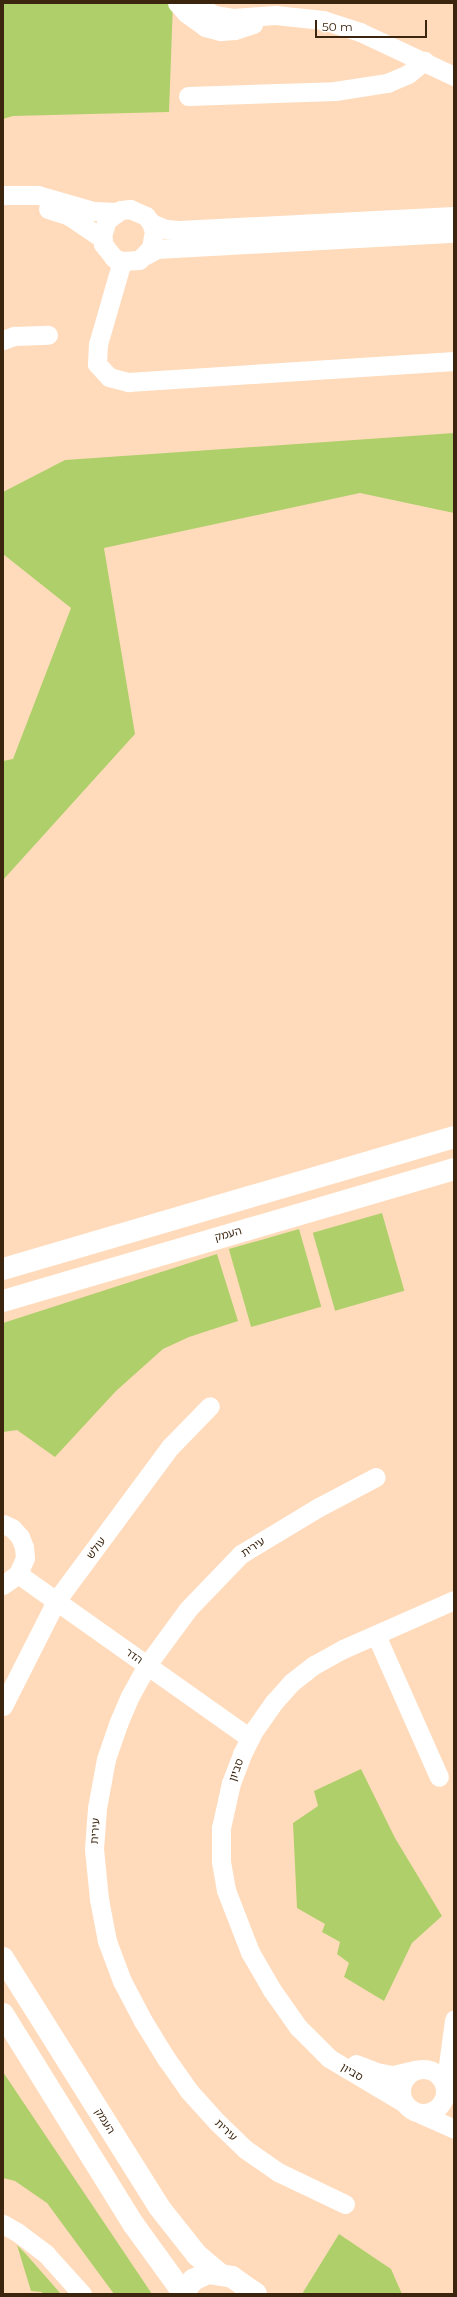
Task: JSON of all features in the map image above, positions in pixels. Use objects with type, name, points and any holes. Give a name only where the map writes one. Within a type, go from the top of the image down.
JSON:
[{"type":"main road","points":[[3,1269],[454,1137]]},
{"type":"main road","name":"העמק","points":[[3,1301],[454,1168]]},
{"type":"main road","name":"העמק","points":[[3,1958],[159,2208],[197,2255],[220,2274]]},
{"type":"main road","points":[[3,2014],[134,2225],[185,2294]]},
{"type":"main road","points":[[185,2294],[187,2288],[200,2276],[208,2273],[232,2277],[256,2294]]},
{"type":"street","points":[[177,3],[186,13],[205,27],[220,31],[235,30],[275,15]]},
{"type":"street","points":[[196,3],[214,15],[233,18],[275,15],[323,20],[360,32],[454,76]]},
{"type":"street","points":[[188,96],[335,91],[387,83],[408,74],[424,61]]},
{"type":"street","points":[[3,195],[38,195],[93,211],[118,212],[130,210],[138,212],[151,223],[166,229],[179,230],[454,216]]},
{"type":"street","points":[[3,208],[21,206],[54,210],[69,216],[102,239]]},
{"type":"street","points":[[118,212],[107,220],[103,227],[102,239],[107,252],[122,261],[139,260],[157,249],[454,233]]},
{"type":"street","points":[[146,255],[154,240],[151,223]]},
{"type":"street","points":[[122,261],[98,344],[97,364],[109,377],[128,382],[454,360]]},
{"type":"street","points":[[3,340],[14,336],[48,335]]},
{"type":"street","name":"עולש","points":[[3,1706],[56,1601],[170,1447],[210,1406]]},
{"type":"street","name":"עירית","points":[[345,2204],[278,2172],[245,2148],[217,2122],[189,2091],[143,2021],[122,1981],[107,1940],[99,1899],[94,1849],[97,1808],[106,1759],[118,1724],[130,1696],[147,1665],[188,1609],[241,1554],[319,1507],[376,1478]]},
{"type":"street","name":"הדר","points":[[3,1524],[12,1528],[20,1536],[24,1547],[25,1558],[11,1580],[56,1601],[250,1738]]},
{"type":"street","name":"סביון","points":[[403,2102],[329,2058],[305,2034],[272,1990],[250,1952],[226,1890],[222,1868],[221,1828],[231,1783],[250,1738],[274,1702],[292,1682],[314,1665],[454,1600]]},
{"type":"street","points":[[376,1635],[439,1777]]},
{"type":"street","points":[[454,2020],[444,2042],[436,2054],[417,2070],[408,2074],[401,2087],[403,2102],[408,2109],[454,2129]]},
{"type":"street","points":[[421,2114],[428,2113],[438,2108],[448,2097],[454,2020]]},
{"type":"street","name":"סביון","points":[[305,2034],[335,2054],[380,2073],[393,2075],[417,2070]]},
{"type":"street","points":[[417,2070],[430,2070],[437,2074],[448,2097]]},
{"type":"street","points":[[3,2224],[17,2232],[46,2254],[82,2294]]},
{"type":"green space","points":[[3,3],[173,3],[169,112],[13,116],[3,119]]},
{"type":"green space","points":[[454,433],[454,513],[360,493],[104,548],[135,734],[3,880],[3,761],[13,759],[71,608],[3,554],[3,492],[65,460]]},
{"type":"green space","points":[[382,1213],[404,1291],[335,1311],[313,1233]]},
{"type":"green space","points":[[299,1229],[321,1307],[251,1327],[229,1249]]},
{"type":"green space","points":[[217,1254],[238,1321],[189,1337],[163,1349],[116,1391],[55,1457],[17,1430],[3,1432],[3,1323]]},
{"type":"green space","points":[[361,1769],[395,1838],[442,1916],[412,1943],[384,2001],[344,1977],[349,1963],[337,1954],[340,1942],[322,1932],[325,1924],[297,1908],[293,1823],[318,1806],[314,1791]]},
{"type":"green space","points":[[3,2072],[152,2294],[114,2294],[47,2203],[15,2181],[3,2178]]},
{"type":"green space","points":[[339,2234],[391,2269],[402,2294],[302,2294]]},
{"type":"green space","points":[[17,2245],[61,2294],[43,2294],[42,2292],[31,2291]]}]
